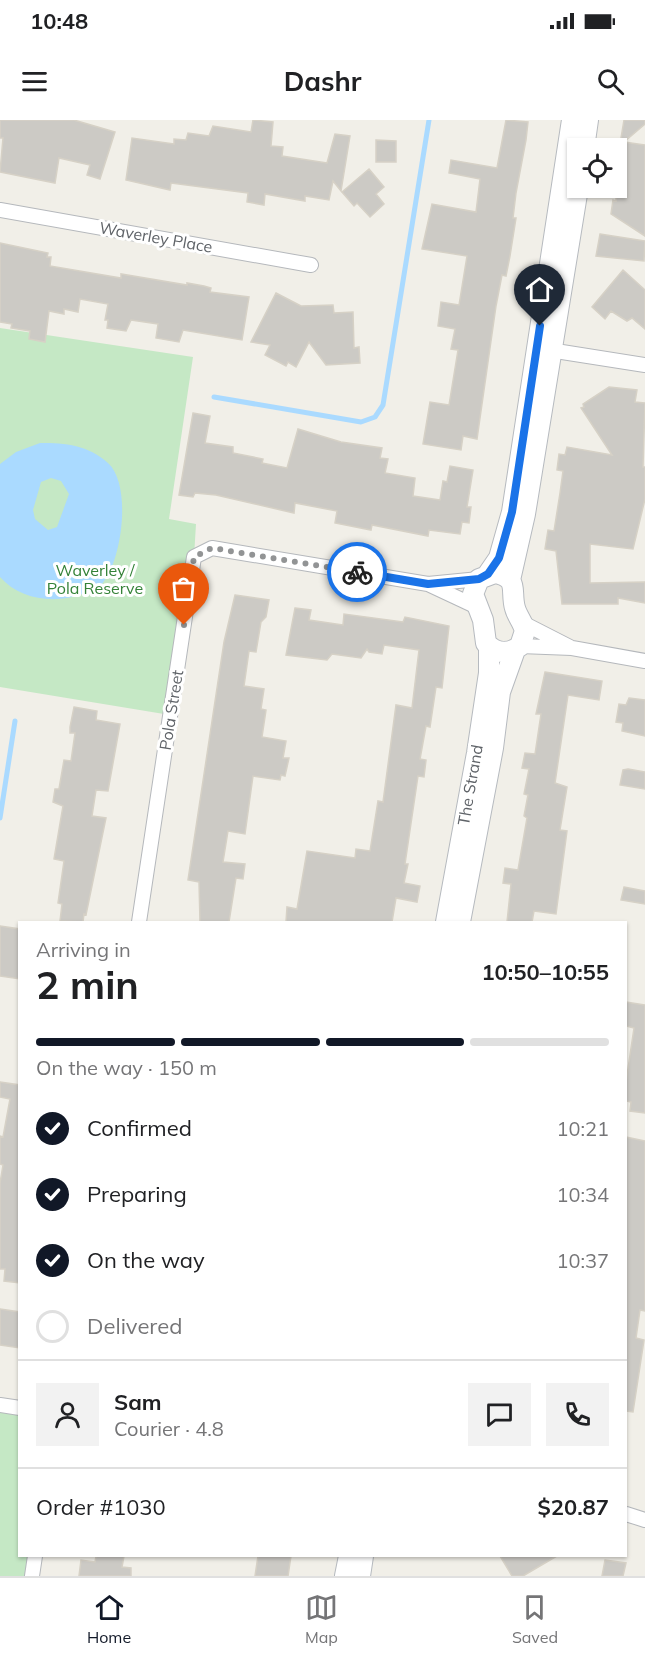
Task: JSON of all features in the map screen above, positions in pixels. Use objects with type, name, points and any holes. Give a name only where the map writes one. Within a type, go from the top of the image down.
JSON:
[{"type":"street","points":[[572,120],[525,514],[510,580],[514,592],[515,609],[523,623],[572,648]]},
{"type":"street","points":[[585,138],[588,120]]},
{"type":"street","points":[[477,606],[473,594],[499,558],[512,512],[576,198]]},
{"type":"street","name":"Waverley Place","points":[[0,210],[311,265]]},
{"type":"street","points":[[545,349],[645,364]]},
{"type":"street","name":"Pola Street","points":[[139,921],[194,557],[212,548],[428,584],[477,606]]},
{"type":"street","points":[[484,576],[499,573],[510,580]]},
{"type":"street","name":"Pola Street","points":[[428,584],[484,576]]},
{"type":"street","name":"The Strand","points":[[446,921],[489,674],[489,646],[477,606]]},
{"type":"street","name":"The Strand","points":[[460,921],[493,748],[497,709],[517,648],[525,635],[523,623]]},
{"type":"street","points":[[489,646],[500,652],[517,648],[572,648],[645,661]]},
{"type":"street","points":[[0,1405],[18,1408]]},
{"type":"street","points":[[627,1514],[645,1520]]},
{"type":"street","points":[[32,1576],[35,1557]]},
{"type":"street","points":[[345,1576],[349,1557]]},
{"type":"street","points":[[360,1576],[363,1557]]},
{"type":"green space","name":"Waverley / Pola Reserve","points":[[0,328],[193,357],[169,519],[196,524],[194,557],[170,715],[0,687]]},
{"type":"green space","points":[[0,1405],[18,1408],[18,1557],[35,1557],[32,1576],[0,1576]]},
{"type":"water","points":[[40,443],[76,446],[93,452],[108,463],[115,473],[122,504],[120,539],[110,570],[99,586],[69,598],[44,599],[20,592],[0,577],[0,464],[16,452]],"holes":[[[51,478],[61,481],[69,494],[57,527],[48,530],[35,519],[33,510],[41,482]]]},
{"type":"building","points":[[0,120],[74,120],[115,132],[100,179],[87,175],[90,165],[59,158],[55,183],[0,172],[3,138],[0,138]]},
{"type":"building","points":[[253,120],[273,122],[271,146],[283,147],[282,156],[327,163],[335,134],[350,136],[341,191],[333,181],[329,200],[305,196],[305,201],[265,194],[264,205],[247,202],[248,193],[171,183],[170,190],[126,180],[132,138],[174,144],[174,139],[186,140],[188,133],[209,136],[213,126],[251,132]]},
{"type":"building","points":[[506,120],[528,122],[516,193],[513,218],[516,218],[510,256],[506,276],[502,275],[496,306],[477,439],[463,436],[461,450],[423,444],[430,402],[449,405],[458,350],[451,349],[455,329],[438,326],[441,302],[459,305],[467,256],[422,249],[432,204],[476,212],[480,179],[449,173],[451,160],[497,168]]},
{"type":"building","points":[[624,120],[645,120],[645,124],[627,139],[621,138]]},
{"type":"building","points":[[376,140],[396,141],[396,162],[376,162]]},
{"type":"building","points":[[627,142],[645,145],[645,236],[611,214],[613,200],[616,201],[616,198],[627,198]]},
{"type":"building","points":[[369,169],[384,187],[376,194],[384,204],[370,217],[357,203],[354,206],[342,192]]},
{"type":"building","points":[[600,234],[645,241],[644,261],[596,256]]},
{"type":"building","points":[[0,243],[48,253],[47,257],[51,257],[50,266],[121,278],[121,274],[187,285],[187,283],[211,288],[210,292],[249,297],[242,340],[183,330],[179,342],[156,338],[158,324],[131,320],[126,331],[107,328],[108,320],[105,320],[108,304],[80,299],[78,312],[64,309],[64,314],[49,311],[45,342],[29,339],[30,331],[11,328],[12,324],[0,322]]},
{"type":"building","points":[[623,270],[645,290],[645,329],[632,318],[627,321],[611,311],[605,319],[592,307]]},
{"type":"building","points":[[276,293],[301,306],[333,305],[334,313],[353,312],[354,348],[359,347],[360,363],[326,365],[309,342],[296,367],[288,362],[286,366],[265,355],[270,345],[251,342]]},
{"type":"building","points":[[609,387],[637,390],[635,402],[645,403],[643,467],[645,467],[645,499],[633,549],[590,544],[590,583],[645,582],[645,603],[618,598],[618,604],[562,604],[556,551],[545,549],[548,530],[554,531],[560,493],[563,471],[557,470],[559,454],[565,455],[567,447],[612,455],[581,408],[584,407],[583,404]]},
{"type":"building","points":[[193,413],[210,416],[205,443],[233,447],[233,453],[263,459],[262,463],[287,468],[298,429],[341,442],[382,448],[380,458],[388,459],[385,473],[415,478],[413,496],[440,500],[443,481],[447,482],[450,466],[473,470],[467,507],[471,507],[469,523],[462,522],[460,534],[429,530],[428,536],[372,525],[371,530],[335,523],[337,511],[295,503],[294,513],[216,495],[195,493],[193,497],[179,495]]},
{"type":"building","points":[[235,595],[269,600],[266,617],[261,622],[256,652],[249,651],[244,686],[264,689],[261,709],[266,710],[262,737],[286,741],[283,758],[289,758],[285,776],[281,775],[280,780],[253,776],[245,834],[228,831],[223,862],[245,864],[243,879],[236,878],[229,921],[200,921],[199,882],[188,880],[224,642]]},
{"type":"building","points":[[295,608],[311,610],[309,620],[343,625],[344,614],[403,622],[405,617],[449,626],[442,688],[436,687],[430,727],[426,726],[420,759],[426,760],[424,777],[418,776],[405,864],[408,864],[404,883],[420,886],[417,902],[396,898],[392,921],[286,921],[287,907],[297,909],[307,851],[355,858],[356,849],[370,851],[378,801],[383,802],[396,705],[412,708],[419,650],[384,645],[382,654],[369,652],[367,649],[361,658],[332,654],[327,660],[286,655]]},
{"type":"building","points":[[545,672],[602,681],[599,700],[568,695],[555,783],[567,787],[560,830],[567,831],[556,914],[534,911],[532,921],[507,921],[511,884],[503,883],[505,868],[518,870],[527,818],[524,816],[528,795],[524,794],[529,769],[522,768],[525,753],[535,754],[541,714],[536,714]]},
{"type":"building","points":[[629,698],[645,700],[645,736],[622,731],[623,723],[616,722],[619,704],[626,705]]},
{"type":"building","points":[[74,707],[97,711],[96,720],[120,724],[108,791],[96,790],[92,816],[106,818],[83,921],[60,921],[62,904],[58,903],[64,861],[54,859],[63,806],[53,802],[55,789],[59,789],[64,760],[71,761],[75,733],[70,733]]},
{"type":"building","points":[[623,770],[645,772],[645,789],[620,785]]},
{"type":"building","points":[[624,887],[645,891],[645,904],[621,900]]},
{"type":"building","points":[[0,926],[18,929],[18,979],[0,976]]},
{"type":"building","points":[[627,1002],[645,1005],[645,1113],[630,1111],[631,1102],[627,1101],[627,1075],[634,1028],[627,1026]]},
{"type":"building","points":[[0,1082],[18,1085],[18,1283],[4,1281],[5,1269],[0,1269],[0,1183],[3,1165],[0,1164],[0,1136],[3,1137],[10,1099],[0,1097]]},
{"type":"building","points":[[627,1137],[645,1141],[645,1311],[640,1310],[636,1338],[644,1340],[633,1412],[627,1411]]},
{"type":"building","points":[[0,1309],[18,1312],[18,1348],[0,1345]]},
{"type":"building","points":[[96,1557],[124,1557],[122,1567],[131,1568],[131,1576],[79,1576],[81,1560],[95,1562]]},
{"type":"building","points":[[258,1557],[291,1557],[288,1576],[255,1576]]},
{"type":"building","points":[[501,1557],[555,1557],[523,1576],[512,1576]]},
{"type":"building","points":[[605,1560],[626,1563],[623,1576],[602,1576]]},
{"type":"waterway","points":[[214,397],[361,422],[375,417],[383,405],[429,120]]},
{"type":"waterway","points":[[0,818],[15,721]]},
{"type":"way so far","points":[[184,625],[194,557],[202,551],[212,548],[357,572]]},
{"type":"route","points":[[357,572],[428,584],[479,579],[488,574],[499,558],[512,512],[540,326]]}]
